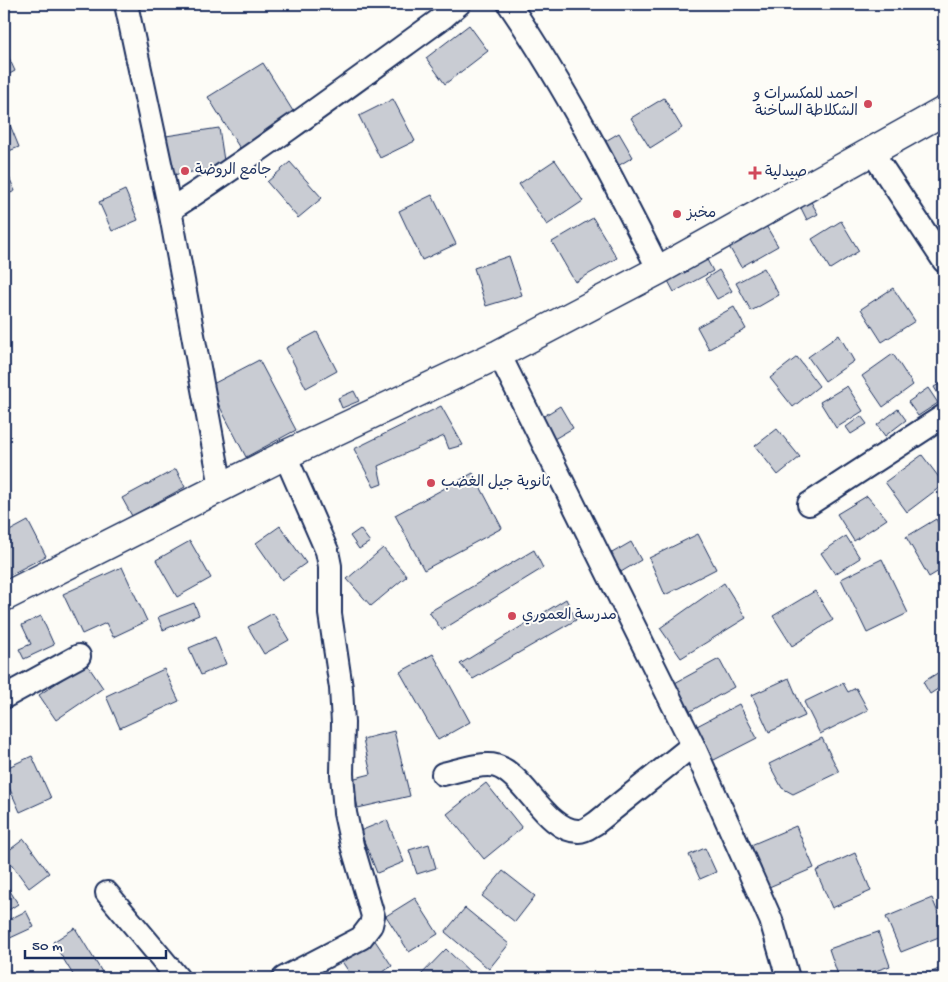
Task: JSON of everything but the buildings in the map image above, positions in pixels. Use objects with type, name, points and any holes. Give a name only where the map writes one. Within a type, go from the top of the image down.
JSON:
[{"type":"main road","points":[[4,597],[285,455],[499,354],[659,270],[944,112]]},
{"type":"street","points":[[126,4],[170,210],[221,487]]},
{"type":"street","points":[[509,4],[532,38],[587,132],[659,270]]},
{"type":"street","points":[[170,210],[327,102],[447,8]]},
{"type":"street","points":[[872,152],[944,261]]},
{"type":"street","points":[[499,354],[692,745],[770,920],[788,978]]},
{"type":"street","points":[[809,504],[944,416]]},
{"type":"street","points":[[284,978],[360,938],[368,931],[373,920],[373,910],[352,845],[345,812],[342,774],[343,723],[341,688],[330,614],[330,566],[327,551],[285,455]]},
{"type":"street","points":[[4,697],[79,656]]},
{"type":"street","points":[[443,774],[482,765],[497,766],[511,776],[552,819],[564,827],[579,831],[596,823],[692,745]]},
{"type":"street","points":[[107,893],[178,978]]},
{"type":"place","name":"احمد للمكسرات و الشكلاطة الساخنة","points":[[868,104]]},
{"type":"place","name":"جامع الروضة","points":[[185,171]]},
{"type":"place","name":"صيدلية","points":[[755,173]]},
{"type":"place","name":"مخبز","points":[[677,214]]},
{"type":"place","name":"ثانوية جيل الغضب","points":[[431,483]]},
{"type":"place","name":"مدرسة العموري","points":[[512,616]]}]
